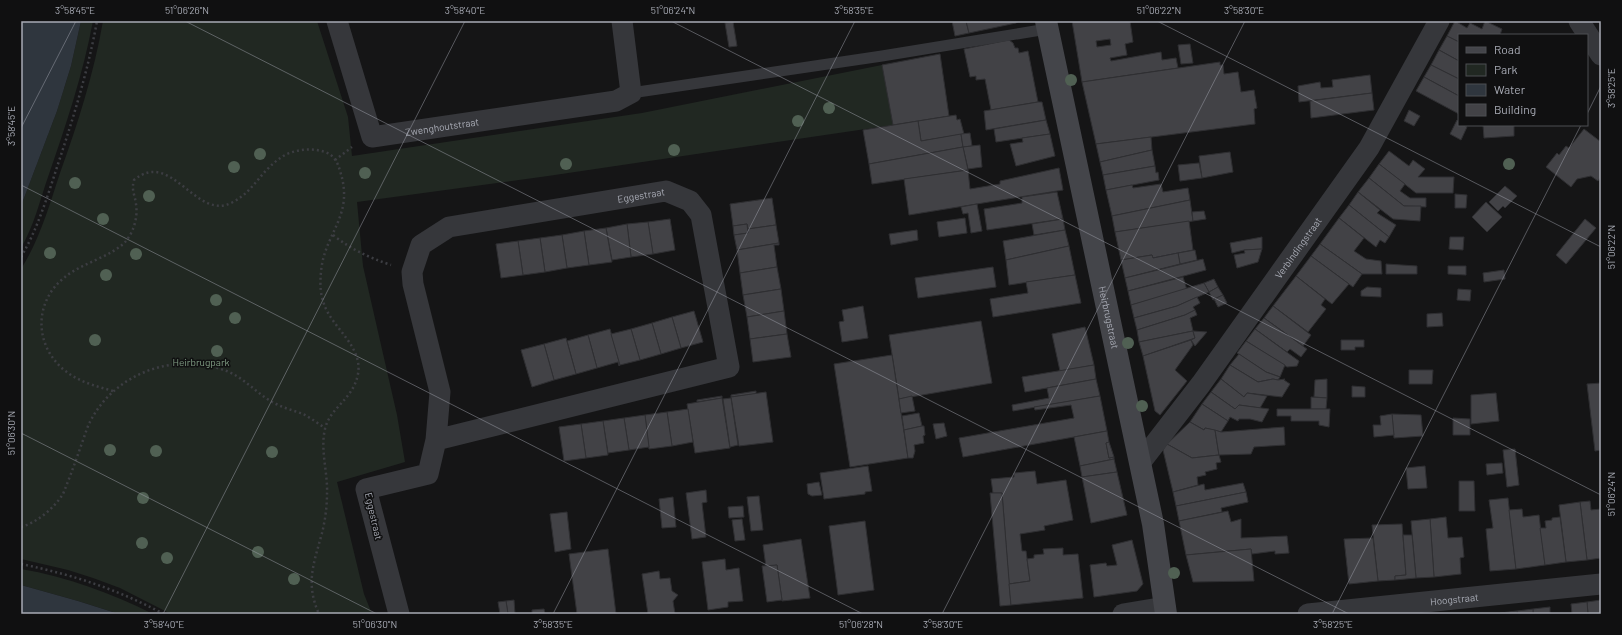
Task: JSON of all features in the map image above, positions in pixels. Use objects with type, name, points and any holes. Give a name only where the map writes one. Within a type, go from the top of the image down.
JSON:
[{"type":"street","name":"Zwenghoutstraat","points":[[337,21],[372,137],[616,101],[632,93]]},
{"type":"street","points":[[622,21],[632,93]]},
{"type":"street","name":"Verbindingstraat","points":[[1140,463],[1201,384],[1369,148],[1439,21]]},
{"type":"street","points":[[1579,21],[1587,34]]},
{"type":"street","name":"Heirbrugstraat","points":[[1047,25],[1153,524],[1166,611]]},
{"type":"street","points":[[1588,35],[1601,55]]},
{"type":"street","name":"Eggestraat","points":[[399,614],[366,489],[428,474],[436,440],[440,392],[413,284],[412,272],[421,245],[448,226],[666,191],[690,202],[701,215],[729,367],[436,440]]},
{"type":"street","name":"Hoogstraat","points":[[1308,614],[1601,584]]},
{"type":"street","points":[[1123,614],[1166,611]]},
{"type":"lane","points":[[632,93],[882,56],[1047,25]]},
{"type":"path","points":[[21,257],[29,244],[38,222],[72,123],[91,56],[97,21]]},
{"type":"path","points":[[113,391],[80,380],[64,370],[51,356],[44,341],[41,327],[42,312],[47,298],[55,285],[66,276],[112,251],[125,242],[135,223],[136,202],[132,187],[134,180],[148,172],[162,174],[175,180],[201,200],[220,206],[228,205],[248,192],[268,167],[286,155],[297,150],[309,149],[330,154],[335,160],[342,177],[344,192],[343,208],[339,222],[324,254],[320,285],[324,304],[331,318],[352,347],[358,359],[359,372],[352,391],[343,404],[331,415],[325,428],[324,452],[327,492],[326,513],[322,533],[315,552],[311,583],[319,614]]},
{"type":"path","points":[[333,235],[367,257],[412,272]]},
{"type":"path","points":[[21,527],[42,515],[56,504],[63,494],[90,420],[104,399],[124,382],[139,373],[159,366],[176,363],[210,366],[234,375],[276,404],[305,415],[325,428]]},
{"type":"path","points":[[21,564],[54,571],[100,584],[140,601],[164,614]]},
{"type":"green space","points":[[81,21],[93,21],[79,80],[68,119],[30,231],[21,248],[21,206],[57,111],[71,66]]},
{"type":"green space","name":"Heirbrugpark","points":[[103,21],[317,21],[348,117],[352,156],[642,113],[882,65],[893,125],[548,176],[357,202],[363,266],[397,415],[405,462],[337,482],[364,594],[372,614],[171,614],[120,588],[93,578],[68,570],[21,559],[21,269],[34,246],[44,222],[73,135],[90,79]]},
{"type":"green space","points":[[21,569],[56,576],[72,581],[121,599],[153,614],[119,614],[21,585]]},
{"type":"water","points":[[21,21],[81,21],[71,66],[57,111],[21,206]]},
{"type":"water","points":[[21,585],[78,601],[119,614],[21,614]]},
{"type":"building","points":[[952,21],[966,21],[969,33],[955,36]]},
{"type":"building","points":[[966,21],[1019,21],[1016,23],[969,33]]},
{"type":"building","points":[[1072,21],[1130,21],[1133,42],[1125,44],[1127,55],[1110,58],[1111,61],[1161,52],[1162,60],[1176,58],[1178,68],[1082,82]],"holes":[[[1110,39],[1111,45],[1097,47],[1096,41]]]},
{"type":"building","points":[[1455,21],[1467,28],[1470,23],[1482,29],[1485,21],[1502,29],[1500,34],[1458,34],[1458,42],[1447,36]]},
{"type":"building","points":[[733,22],[737,46],[729,47],[725,23]]},
{"type":"building","points":[[1447,36],[1458,42],[1458,60],[1439,50]]},
{"type":"building","points":[[1009,40],[1013,43],[1015,48],[1018,48],[1019,53],[1028,51],[1038,102],[991,110],[985,79],[976,80],[976,76],[970,77],[964,49]]},
{"type":"building","points":[[1190,44],[1193,63],[1181,64],[1178,45]]},
{"type":"building","points":[[1439,50],[1458,60],[1458,78],[1431,65]]},
{"type":"building","points":[[940,54],[949,116],[893,125],[882,65]]},
{"type":"building","points":[[1220,62],[1220,65],[1223,65],[1224,74],[1238,72],[1241,92],[1254,90],[1257,108],[1254,109],[1255,124],[1096,144],[1082,82]]},
{"type":"building","points":[[1431,65],[1458,78],[1458,95],[1424,77]]},
{"type":"building","points":[[1370,75],[1372,93],[1299,102],[1298,86],[1320,82],[1321,88],[1333,87],[1332,80]]},
{"type":"building","points":[[1424,77],[1458,95],[1458,113],[1416,91]]},
{"type":"building","points":[[1372,93],[1374,110],[1311,118],[1310,101]]},
{"type":"building","points":[[1042,102],[1046,120],[986,130],[984,111]]},
{"type":"building","points":[[1409,110],[1420,116],[1414,126],[1404,121]]},
{"type":"building","points":[[956,115],[957,120],[960,119],[964,134],[921,141],[918,121]]},
{"type":"building","points":[[1046,120],[1050,134],[996,142],[994,129]]},
{"type":"building","points":[[1457,120],[1458,126],[1467,127],[1461,140],[1450,134]]},
{"type":"building","points":[[918,121],[921,141],[961,134],[963,147],[869,164],[863,130]]},
{"type":"building","points":[[1483,126],[1514,126],[1514,136],[1484,138]]},
{"type":"building","points":[[1584,129],[1601,142],[1601,177],[1598,181],[1591,176],[1577,179],[1571,187],[1546,167],[1557,153],[1559,155],[1566,146],[1569,148]]},
{"type":"building","points":[[970,133],[972,146],[963,147],[961,134]]},
{"type":"building","points":[[1050,134],[1055,156],[1016,166],[1010,144],[1023,142],[1022,138]]},
{"type":"building","points":[[1151,137],[1152,150],[1100,162],[1096,144]]},
{"type":"building","points":[[980,145],[982,167],[968,169],[963,147]]},
{"type":"building","points":[[963,147],[968,170],[872,184],[869,164]]},
{"type":"building","points":[[1152,150],[1155,166],[1103,175],[1100,162]]},
{"type":"building","points":[[1389,151],[1409,166],[1413,160],[1425,169],[1418,177],[1454,177],[1453,193],[1416,193],[1379,164]]},
{"type":"building","points":[[1230,152],[1233,172],[1202,178],[1199,156]]},
{"type":"building","points":[[1199,163],[1202,178],[1180,181],[1178,165]]},
{"type":"building","points":[[1379,164],[1405,184],[1400,191],[1410,198],[1426,198],[1426,207],[1404,206],[1369,178]]},
{"type":"building","points":[[1155,166],[1156,173],[1158,172],[1159,180],[1106,190],[1103,175]]},
{"type":"building","points":[[1059,168],[1063,190],[909,215],[904,179],[968,170],[970,189],[1000,184],[1000,181]]},
{"type":"building","points":[[1369,178],[1404,206],[1421,206],[1420,221],[1393,219],[1358,192]]},
{"type":"building","points":[[1161,184],[1163,192],[1188,188],[1190,200],[1112,216],[1106,190],[1132,185],[1133,188]]},
{"type":"building","points":[[1505,186],[1517,196],[1505,208],[1503,206],[1498,211],[1489,202]]},
{"type":"building","points":[[1057,192],[1063,219],[987,230],[984,209],[1022,203],[1022,197]]},
{"type":"building","points":[[1358,192],[1380,210],[1377,213],[1396,225],[1389,237],[1349,205]]},
{"type":"building","points":[[1455,194],[1467,195],[1466,208],[1455,208]]},
{"type":"building","points":[[772,198],[776,225],[748,229],[747,224],[733,226],[730,204]]},
{"type":"building","points":[[1190,200],[1193,221],[1115,232],[1112,216]]},
{"type":"building","points":[[1486,202],[1502,217],[1487,232],[1472,217]]},
{"type":"building","points":[[977,204],[982,231],[971,233],[968,213],[963,214],[961,207]]},
{"type":"building","points":[[1349,205],[1389,237],[1385,243],[1380,240],[1376,247],[1339,218]]},
{"type":"building","points":[[1204,211],[1206,219],[1193,221],[1192,212]]},
{"type":"building","points":[[965,218],[967,233],[939,237],[937,222]]},
{"type":"building","points":[[1339,218],[1364,238],[1354,251],[1366,259],[1381,261],[1382,274],[1362,274],[1320,244]]},
{"type":"building","points":[[670,219],[675,250],[653,254],[648,222]]},
{"type":"building","points":[[1063,219],[1065,230],[1034,235],[1032,224]]},
{"type":"building","points":[[1585,219],[1596,228],[1566,264],[1556,255]]},
{"type":"building","points":[[1189,221],[1193,250],[1153,258],[1152,255],[1121,260],[1115,232]]},
{"type":"building","points":[[648,222],[653,254],[631,257],[627,224]]},
{"type":"building","points":[[627,224],[631,257],[612,260],[606,228]]},
{"type":"building","points":[[747,224],[748,233],[734,235],[733,226]]},
{"type":"building","points":[[776,225],[779,243],[737,250],[734,235],[748,233],[748,229]]},
{"type":"building","points":[[606,228],[612,262],[589,265],[584,231]]},
{"type":"building","points":[[917,230],[918,240],[891,245],[889,234]]},
{"type":"building","points":[[1065,230],[1069,246],[1006,260],[1003,241]]},
{"type":"building","points":[[584,231],[589,265],[567,268],[562,235]]},
{"type":"building","points":[[562,235],[567,268],[545,272],[540,238]]},
{"type":"building","points":[[1262,237],[1262,249],[1244,250],[1232,253],[1230,243]]},
{"type":"building","points":[[1450,237],[1464,237],[1463,250],[1449,249]]},
{"type":"building","points":[[540,238],[545,272],[523,275],[518,241]]},
{"type":"building","points":[[518,241],[523,275],[501,278],[496,244]]},
{"type":"building","points":[[779,243],[779,245],[774,245],[777,267],[740,273],[737,250]]},
{"type":"building","points":[[1320,244],[1362,274],[1353,287],[1311,256]]},
{"type":"building","points":[[1069,246],[1075,275],[1009,285],[1006,260]]},
{"type":"building","points":[[1262,249],[1258,262],[1237,268],[1234,255],[1245,253],[1244,250]]},
{"type":"building","points":[[1195,250],[1197,260],[1180,264],[1178,253]]},
{"type":"building","points":[[1178,253],[1180,264],[1125,278],[1121,260],[1152,255],[1153,258]]},
{"type":"building","points":[[1311,256],[1349,284],[1332,304],[1296,276]]},
{"type":"building","points":[[1203,259],[1206,270],[1128,291],[1125,278]]},
{"type":"building","points":[[1386,264],[1417,266],[1417,274],[1386,274]]},
{"type":"building","points":[[1448,266],[1466,266],[1466,275],[1448,274]]},
{"type":"building","points":[[777,267],[781,289],[743,295],[740,273]]},
{"type":"building","points":[[993,267],[996,287],[918,298],[915,278]]},
{"type":"building","points":[[1504,270],[1505,279],[1484,282],[1483,273]]},
{"type":"building","points":[[1075,275],[1081,303],[993,317],[990,299],[1028,293],[1026,282]]},
{"type":"building","points":[[1296,276],[1325,299],[1321,305],[1326,309],[1308,332],[1273,306]]},
{"type":"building","points":[[1183,277],[1187,290],[1131,305],[1128,291]]},
{"type":"building","points":[[1214,279],[1218,287],[1209,292],[1204,283]]},
{"type":"building","points":[[1204,283],[1209,292],[1177,306],[1134,318],[1131,305]]},
{"type":"building","points":[[1218,287],[1223,295],[1213,300],[1209,292]]},
{"type":"building","points":[[1367,287],[1381,288],[1381,297],[1361,296],[1361,291]]},
{"type":"building","points":[[781,289],[784,311],[747,317],[743,295]]},
{"type":"building","points":[[1458,289],[1471,290],[1470,301],[1457,300]]},
{"type":"building","points":[[1223,295],[1227,303],[1218,307],[1214,299]]},
{"type":"building","points":[[1197,297],[1200,303],[1193,307],[1195,310],[1185,315],[1137,330],[1134,318],[1177,306]]},
{"type":"building","points":[[863,306],[868,338],[842,342],[839,322],[844,321],[842,310]]},
{"type":"building","points":[[1273,306],[1311,335],[1303,346],[1264,318]]},
{"type":"building","points":[[1195,310],[1197,315],[1190,318],[1193,331],[1139,342],[1137,330],[1185,315]]},
{"type":"building","points":[[694,311],[703,342],[681,348],[672,317]]},
{"type":"building","points":[[784,311],[787,334],[750,339],[747,317]]},
{"type":"building","points":[[1442,313],[1443,326],[1427,327],[1427,314]]},
{"type":"building","points":[[672,317],[681,348],[661,354],[652,323]]},
{"type":"building","points":[[1264,318],[1307,349],[1301,357],[1290,349],[1287,352],[1255,329]]},
{"type":"building","points":[[981,321],[992,383],[899,399],[889,335]]},
{"type":"building","points":[[652,323],[661,354],[640,360],[631,329]]},
{"type":"building","points":[[1085,327],[1094,365],[1060,371],[1052,334]]},
{"type":"building","points":[[610,329],[620,365],[619,366],[618,362],[597,368],[588,335]]},
{"type":"building","points":[[631,329],[640,360],[620,365],[611,334]]},
{"type":"building","points":[[1255,329],[1299,361],[1297,366],[1287,367],[1246,341]]},
{"type":"building","points":[[1193,331],[1195,338],[1143,356],[1139,342]]},
{"type":"building","points":[[1193,331],[1207,332],[1195,346],[1191,340],[1195,338]]},
{"type":"building","points":[[787,334],[791,357],[753,362],[750,339]]},
{"type":"building","points":[[588,335],[597,368],[576,374],[567,341]]},
{"type":"building","points":[[566,338],[576,374],[554,380],[544,344]]},
{"type":"building","points":[[1191,340],[1193,345],[1175,370],[1187,381],[1160,415],[1155,411],[1143,356]]},
{"type":"building","points":[[1341,340],[1364,340],[1364,347],[1355,347],[1355,350],[1341,350]]},
{"type":"building","points":[[1246,341],[1285,365],[1280,377],[1266,372],[1237,353]]},
{"type":"building","points":[[544,344],[554,380],[532,387],[521,350]]},
{"type":"building","points":[[1239,354],[1266,372],[1280,377],[1278,380],[1273,379],[1258,382],[1230,365]]},
{"type":"building","points":[[892,355],[908,458],[850,467],[834,364]]},
{"type":"building","points":[[1094,365],[1096,379],[1025,392],[1022,377]]},
{"type":"building","points":[[1230,365],[1258,382],[1273,379],[1285,379],[1284,380],[1290,384],[1282,397],[1247,393],[1244,397],[1221,379]]},
{"type":"building","points":[[1409,370],[1433,370],[1432,384],[1409,384]]},
{"type":"building","points":[[1096,379],[1100,396],[1013,411],[1012,405],[1049,398],[1047,388]]},
{"type":"building","points":[[1221,379],[1244,397],[1247,393],[1267,396],[1260,408],[1239,405],[1235,409],[1211,392]]},
{"type":"building","points":[[1327,379],[1327,398],[1314,397],[1315,380]]},
{"type":"building","points":[[1601,383],[1601,450],[1595,451],[1587,384]]},
{"type":"building","points":[[1352,386],[1365,387],[1365,397],[1352,397]]},
{"type":"building","points":[[756,391],[756,394],[731,397],[731,395]]},
{"type":"building","points":[[766,392],[773,442],[739,446],[731,397]]},
{"type":"building","points":[[1211,392],[1235,409],[1239,405],[1269,409],[1262,422],[1250,419],[1239,419],[1238,421],[1230,417],[1228,421],[1202,404]]},
{"type":"building","points":[[1496,393],[1499,421],[1471,424],[1471,395]]},
{"type":"building","points":[[722,396],[722,398],[697,402],[697,400]]},
{"type":"building","points":[[912,396],[915,411],[901,413],[899,399]]},
{"type":"building","points":[[1100,396],[1107,431],[963,457],[959,438],[1074,418],[1071,405],[1035,410],[1034,407]]},
{"type":"building","points":[[1311,397],[1327,398],[1326,409],[1311,409]]},
{"type":"building","points":[[722,398],[730,448],[695,453],[687,404]]},
{"type":"building","points":[[731,398],[738,445],[730,447],[723,399]]},
{"type":"building","points":[[1202,404],[1228,421],[1221,432],[1205,428],[1204,430],[1190,422]]},
{"type":"building","points":[[688,409],[693,442],[672,446],[667,412]]},
{"type":"building","points":[[1277,409],[1330,409],[1329,427],[1319,425],[1319,421],[1291,421],[1291,416],[1277,416]]},
{"type":"building","points":[[667,412],[672,446],[649,449],[645,415]]},
{"type":"building","points":[[919,413],[922,426],[904,430],[902,416]]},
{"type":"building","points":[[1392,414],[1421,415],[1423,436],[1394,438]]},
{"type":"building","points":[[1392,414],[1394,435],[1374,437],[1373,425],[1381,425],[1380,416]]},
{"type":"building","points":[[645,415],[649,447],[629,450],[624,418]]},
{"type":"building","points":[[624,418],[629,450],[608,453],[603,421]]},
{"type":"building","points":[[1453,418],[1470,419],[1470,435],[1453,435]]},
{"type":"building","points":[[603,421],[608,455],[586,458],[581,424]]},
{"type":"building","points":[[1190,422],[1204,430],[1205,428],[1215,430],[1219,455],[1192,458],[1167,444]]},
{"type":"building","points":[[944,423],[947,436],[936,439],[933,424]]},
{"type":"building","points":[[581,424],[586,458],[564,461],[559,427]]},
{"type":"building","points":[[924,426],[924,443],[914,445],[915,451],[913,458],[908,458],[904,430]]},
{"type":"building","points":[[1284,427],[1285,445],[1254,447],[1251,454],[1219,455],[1215,430],[1221,432]]},
{"type":"building","points":[[1107,431],[1109,442],[1106,443],[1109,458],[1114,457],[1114,459],[1080,466],[1074,437]]},
{"type":"building","points":[[1109,442],[1114,457],[1109,458],[1106,443]]},
{"type":"building","points":[[1167,444],[1192,458],[1219,455],[1221,462],[1216,463],[1217,469],[1205,472],[1206,475],[1197,477],[1198,485],[1173,492],[1163,450]]},
{"type":"building","points":[[1515,449],[1519,485],[1507,487],[1503,450]]},
{"type":"building","points":[[1114,459],[1117,472],[1082,477],[1080,466]]},
{"type":"building","points":[[1502,463],[1503,473],[1487,475],[1486,464]]},
{"type":"building","points":[[868,466],[872,491],[865,492],[865,494],[824,499],[820,473]]},
{"type":"building","points":[[1425,466],[1427,488],[1408,489],[1406,468]]},
{"type":"building","points":[[1035,471],[1037,484],[1066,480],[1073,520],[1044,526],[1045,530],[1020,534],[1022,551],[1026,551],[1030,581],[1009,584],[1002,493],[993,493],[991,479],[1014,477],[1014,473]]},
{"type":"building","points":[[1117,472],[1127,515],[1091,523],[1082,477]]},
{"type":"building","points":[[1459,481],[1474,481],[1475,511],[1459,511]]},
{"type":"building","points":[[819,482],[822,495],[812,496],[808,494],[807,484]]},
{"type":"building","points":[[1243,483],[1246,492],[1176,506],[1173,492],[1204,484],[1205,490]]},
{"type":"building","points":[[706,490],[707,502],[702,503],[706,537],[692,539],[686,493]]},
{"type":"building","points":[[1246,492],[1248,502],[1221,508],[1222,512],[1179,521],[1176,506]]},
{"type":"building","points":[[990,493],[1002,493],[1011,605],[1000,606]]},
{"type":"building","points":[[759,496],[763,530],[751,531],[747,497]]},
{"type":"building","points":[[673,497],[676,527],[662,528],[659,499]]},
{"type":"building","points":[[1508,498],[1516,569],[1490,571],[1486,529],[1493,528],[1489,500]]},
{"type":"building","points":[[1590,501],[1591,510],[1601,509],[1601,558],[1587,560],[1580,502]]},
{"type":"building","points":[[1580,502],[1587,560],[1566,562],[1559,505]]},
{"type":"building","points":[[743,506],[744,517],[729,518],[728,507]]},
{"type":"building","points":[[1522,509],[1523,517],[1539,515],[1545,565],[1516,569],[1509,510]]},
{"type":"building","points":[[1228,511],[1231,522],[1241,519],[1241,538],[1287,536],[1289,553],[1275,554],[1275,551],[1252,554],[1251,549],[1186,555],[1179,521]]},
{"type":"building","points":[[567,512],[571,549],[555,552],[550,514]]},
{"type":"building","points":[[1446,517],[1448,538],[1462,537],[1464,557],[1460,558],[1461,574],[1434,577],[1430,519]]},
{"type":"building","points":[[1560,517],[1566,562],[1545,565],[1540,528],[1546,528],[1545,521]]},
{"type":"building","points":[[742,519],[745,540],[735,541],[732,520]]},
{"type":"building","points":[[1430,519],[1434,577],[1416,578],[1411,521]]},
{"type":"building","points":[[865,521],[874,590],[838,595],[829,526]]},
{"type":"building","points":[[1402,524],[1406,575],[1395,576],[1395,580],[1378,581],[1372,525]]},
{"type":"building","points":[[1403,535],[1412,535],[1416,578],[1395,580],[1395,576],[1406,575]]},
{"type":"building","points":[[1373,538],[1378,581],[1349,584],[1344,539]]},
{"type":"building","points":[[801,539],[810,598],[782,601],[777,565],[766,567],[763,545]]},
{"type":"building","points":[[1132,540],[1143,584],[1137,591],[1094,597],[1090,565],[1106,563],[1107,566],[1117,565],[1112,545]]},
{"type":"building","points":[[1063,548],[1063,555],[1078,554],[1083,598],[1011,605],[1009,584],[1030,581],[1027,559],[1034,558],[1034,555],[1044,554],[1043,549]]},
{"type":"building","points":[[608,549],[616,614],[577,614],[569,554]]},
{"type":"building","points":[[1251,549],[1254,581],[1193,582],[1186,555]]},
{"type":"building","points":[[725,559],[726,570],[739,568],[743,601],[728,602],[728,607],[708,610],[702,562]]},
{"type":"building","points":[[777,565],[782,600],[767,602],[762,566]]},
{"type":"building","points":[[659,571],[660,579],[670,578],[672,591],[678,595],[673,601],[675,614],[648,614],[642,574]]},
{"type":"building","points":[[514,600],[515,614],[508,614],[506,601]]},
{"type":"building","points":[[1601,600],[1601,614],[1588,614],[1587,602]]},
{"type":"building","points":[[506,601],[508,614],[500,614],[498,602]]},
{"type":"building","points":[[1587,602],[1588,614],[1572,614],[1571,604]]},
{"type":"building","points":[[1550,607],[1550,614],[1533,614],[1533,609]]},
{"type":"building","points":[[544,609],[545,614],[532,614],[532,610]]},
{"type":"building","points":[[1533,609],[1533,614],[1517,614],[1517,611]]},
{"type":"building","points":[[1517,611],[1517,614],[1500,614],[1500,613]]}]
